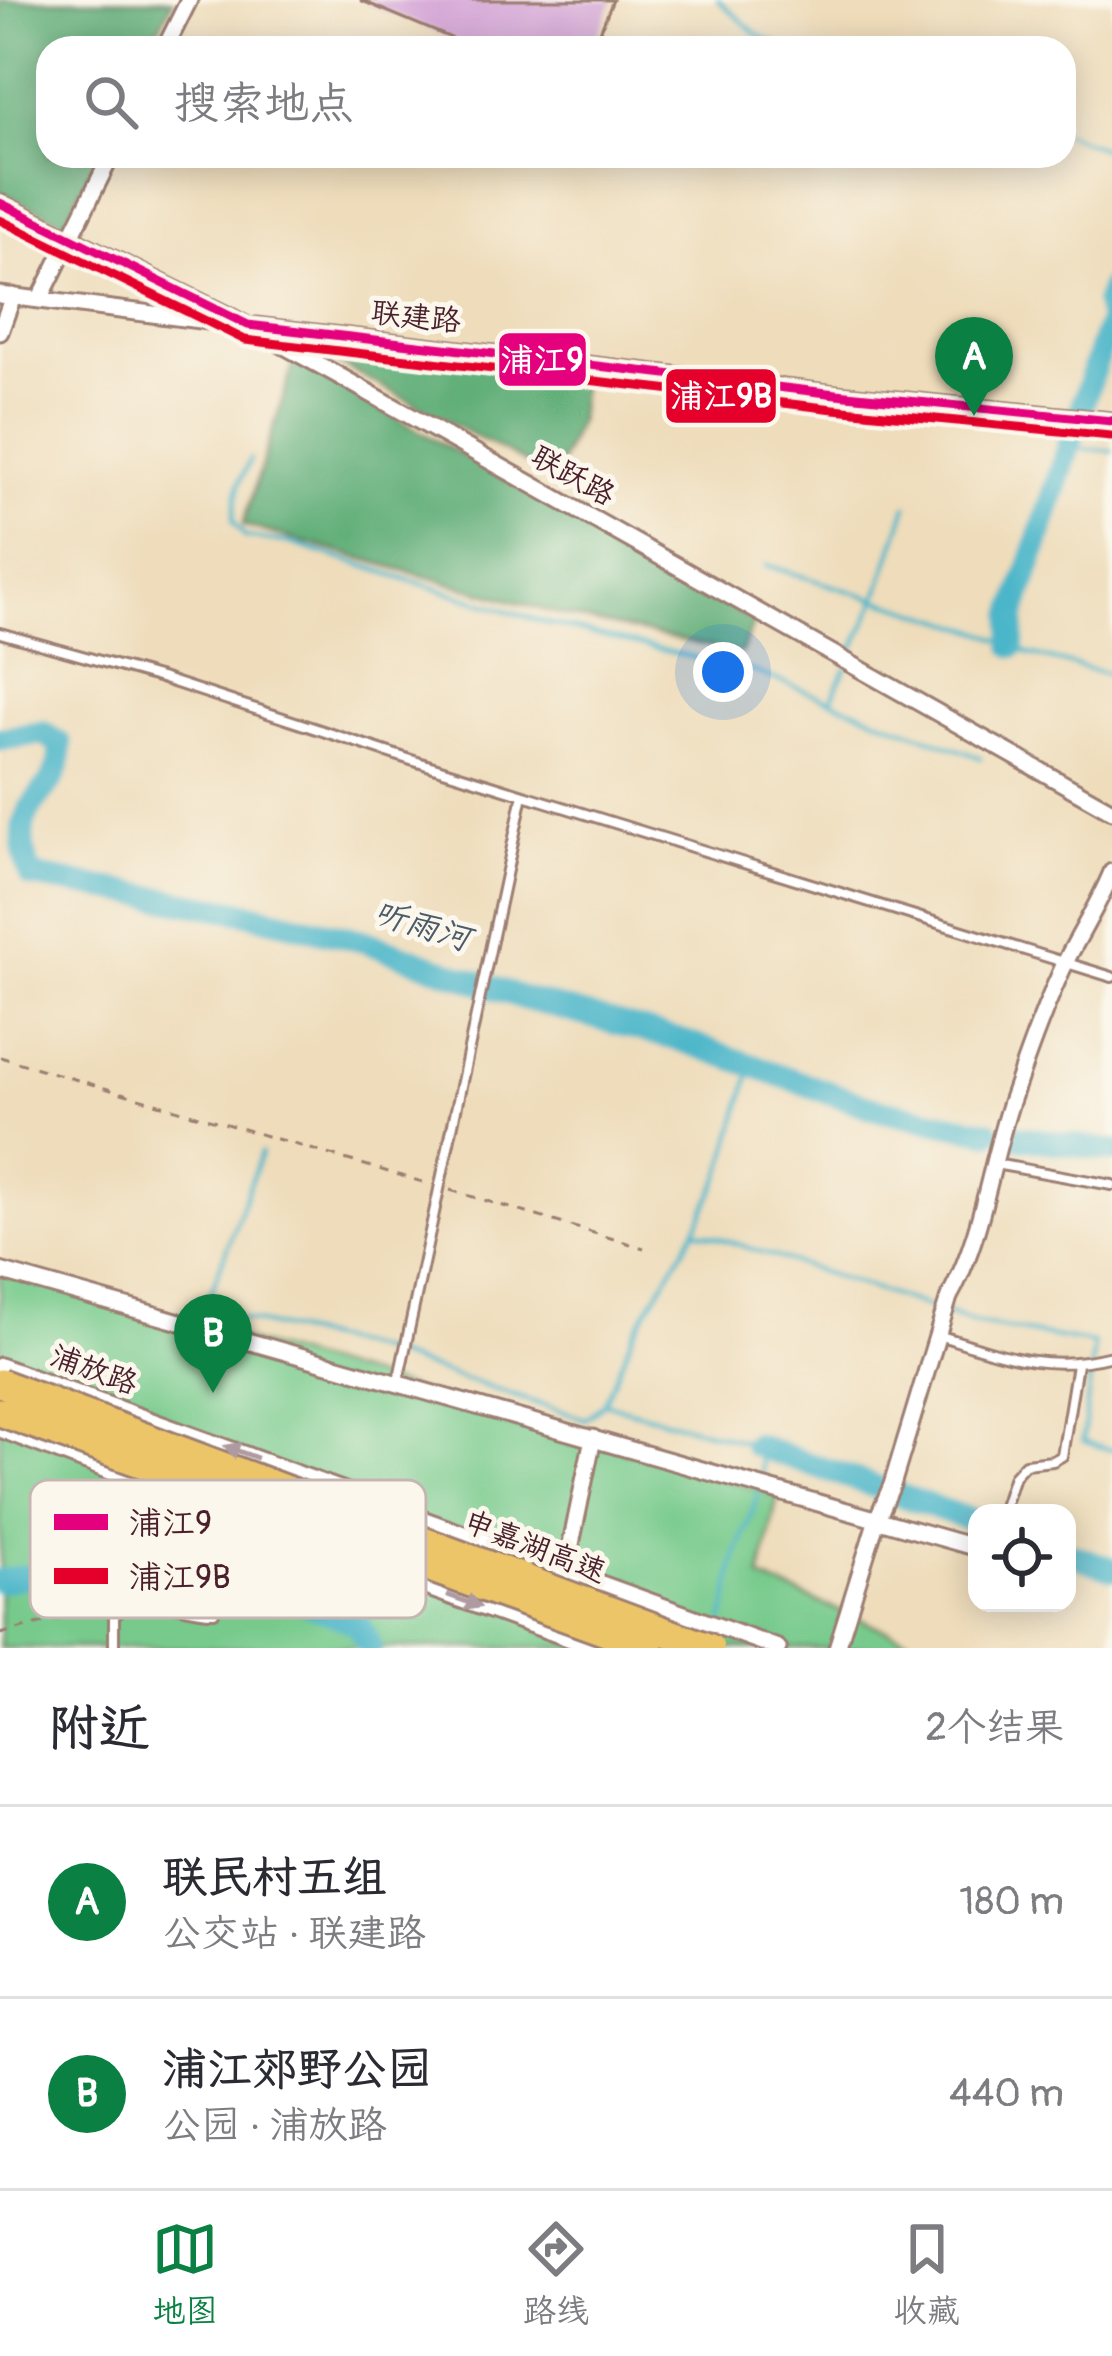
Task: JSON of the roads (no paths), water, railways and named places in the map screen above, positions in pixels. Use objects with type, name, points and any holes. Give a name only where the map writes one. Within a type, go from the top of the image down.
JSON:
[{"type":"highway","name":"申嘉湖高速","points":[[0,1383],[273,1480]]},
{"type":"highway","name":"申嘉湖高速","points":[[0,1412],[187,1480]]},
{"type":"highway","name":"申嘉湖高速","points":[[426,1535],[708,1635]]},
{"type":"highway","name":"申嘉湖高速","points":[[426,1567],[650,1648]]},
{"type":"street","points":[[171,36],[189,0]]},
{"type":"street","points":[[40,299],[105,168]]},
{"type":"street","name":"联跃路","points":[[0,203],[248,326],[1112,811]]},
{"type":"street","points":[[0,332],[6,296]]},
{"type":"street","name":"联建路","points":[[6,296],[836,394],[1112,421]]},
{"type":"street","points":[[837,1648],[936,1335],[964,1268],[1025,1062],[1066,963],[1112,872]]},
{"type":"street","points":[[0,1271],[746,1482],[880,1513],[968,1542]]},
{"type":"street","name":"浦放路","points":[[0,1366],[317,1480]]},
{"type":"street","points":[[0,1429],[133,1480]]},
{"type":"street","points":[[538,1648],[567,1570],[593,1438]]},
{"type":"street","name":"浦放路","points":[[426,1519],[567,1570],[708,1635],[736,1633],[778,1648]]},
{"type":"street","points":[[426,1587],[596,1648]]},
{"type":"lane","points":[[0,633],[161,678],[1112,977]]},
{"type":"lane","points":[[398,1383],[524,795]]},
{"type":"lane","points":[[995,1164],[1112,1185]]},
{"type":"lane","points":[[936,1335],[1013,1358],[1078,1364],[1112,1356]]},
{"type":"lane","points":[[1004,1504],[1014,1476],[1025,1464],[1062,1456],[1078,1364]]},
{"type":"waterway","points":[[718,0],[760,36]]},
{"type":"waterway","points":[[1076,138],[1112,152]]},
{"type":"waterway","points":[[1013,646],[1014,616],[1110,319],[1106,304],[1112,287]]},
{"type":"waterway","points":[[1069,447],[1112,451]]},
{"type":"waterway","points":[[250,459],[239,484],[233,520],[245,537],[291,543],[550,624],[756,672],[981,758]]},
{"type":"waterway","points":[[850,658],[876,600],[907,506]]},
{"type":"waterway","points":[[766,565],[985,633],[1030,654],[1112,675]]},
{"type":"waterway","points":[[831,700],[846,668]]},
{"type":"waterway","name":"听雨河","points":[[0,739],[43,733],[60,744],[53,778],[23,829],[31,876],[247,913],[363,941],[525,999],[686,1042],[876,1109],[989,1132]]},
{"type":"waterway","points":[[723,1620],[736,1555],[760,1485],[762,1470],[755,1445],[604,1403],[634,1332],[721,1176],[752,1067]]},
{"type":"waterway","name":"听雨河","points":[[1013,1136],[1112,1151]]},
{"type":"waterway","points":[[261,1153],[209,1298],[216,1313],[375,1350],[585,1419],[602,1405]]},
{"type":"waterway","points":[[695,1230],[979,1324],[1094,1344],[1083,1441],[1112,1450]]},
{"type":"waterway","points":[[755,1445],[968,1519]]},
{"type":"waterway","points":[[1076,1556],[1112,1569]]},
{"type":"waterway","points":[[0,1581],[30,1576]]},
{"type":"waterway","points":[[344,1618],[359,1625],[370,1648]]},
{"type":"place","name":"联民村五组","points":[[974,416]]},
{"type":"place","name":"浦江郊野公园","points":[[213,1393]]}]
